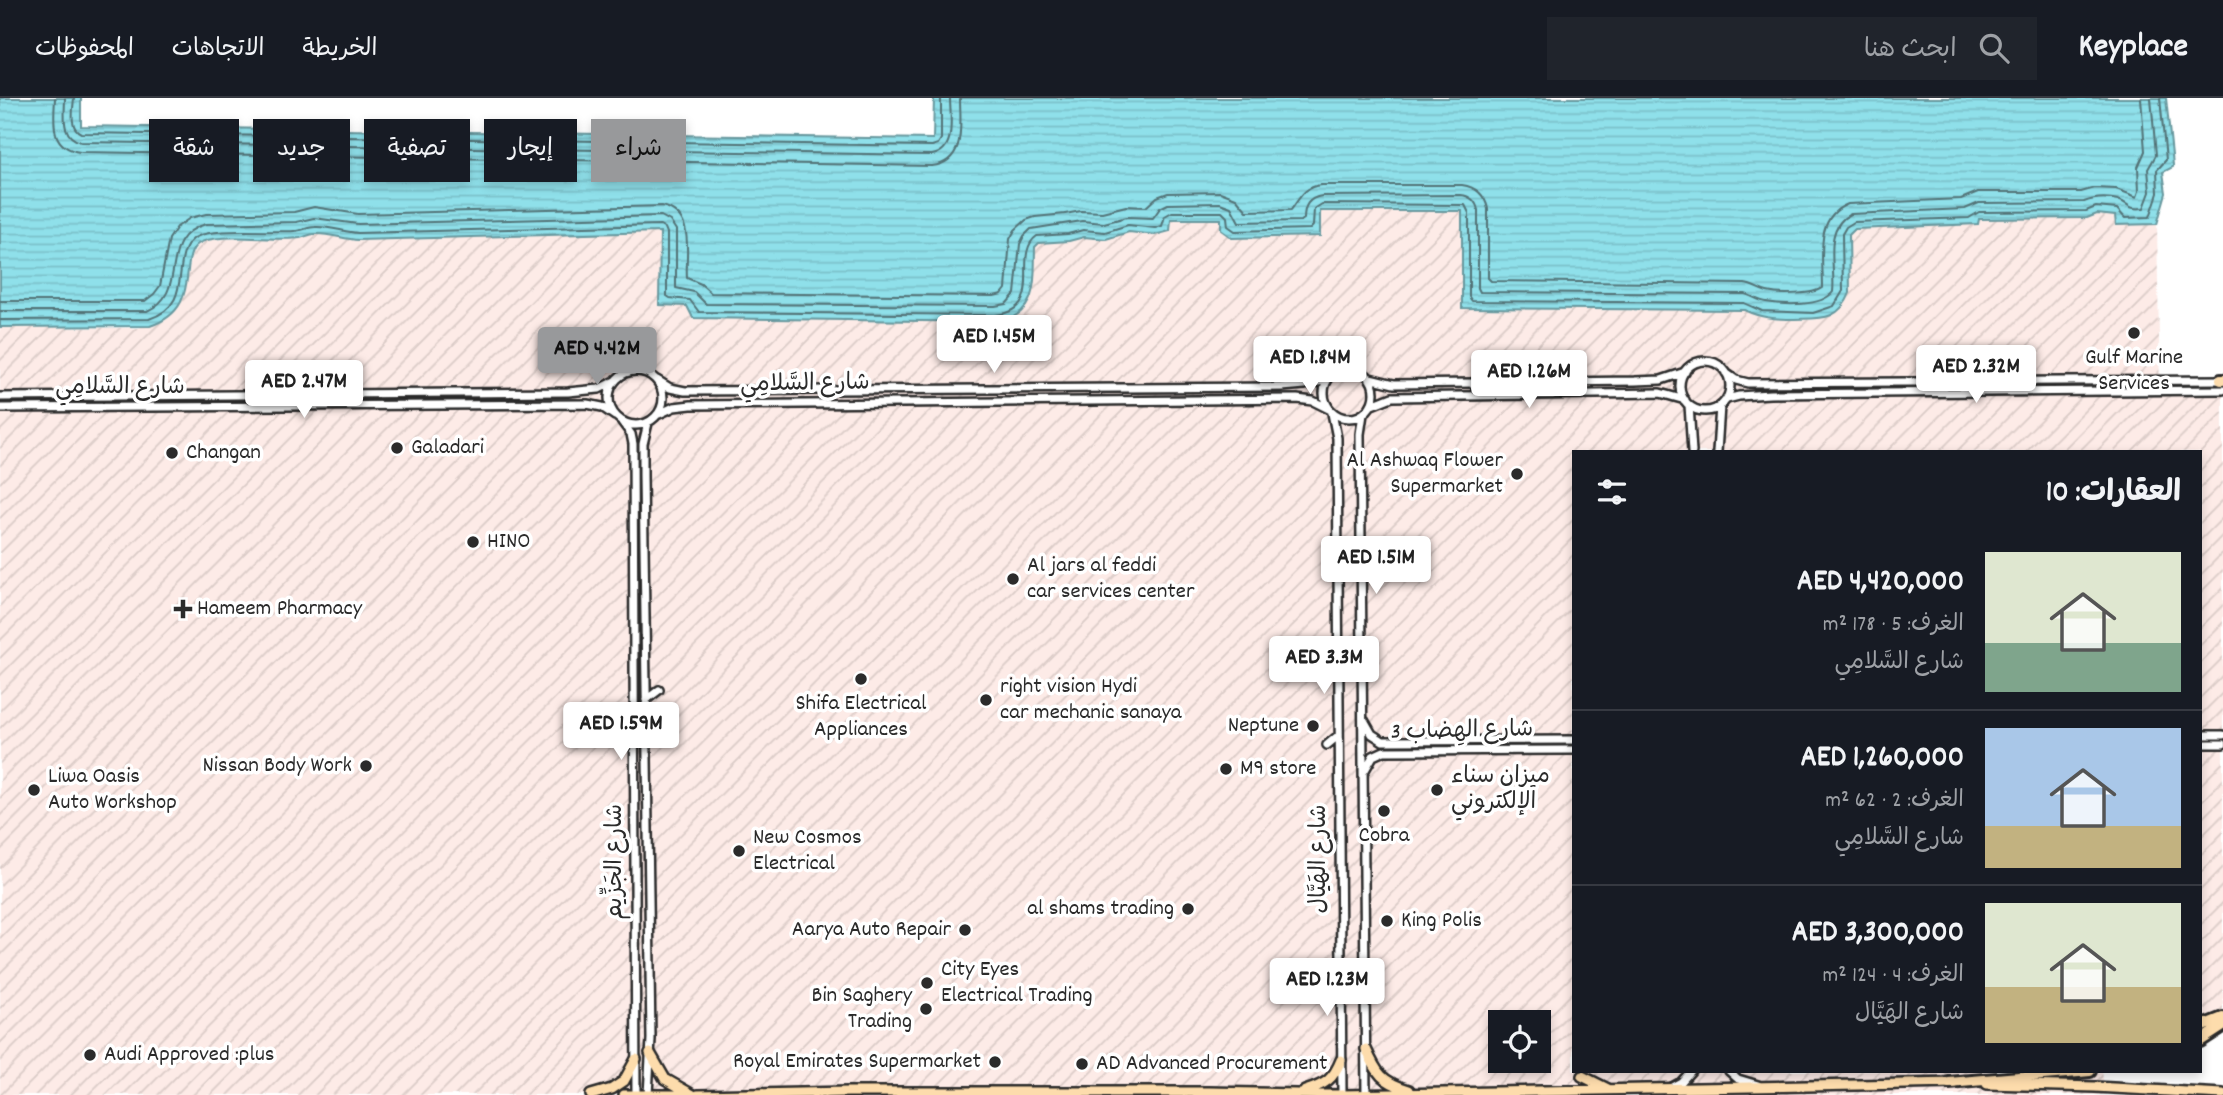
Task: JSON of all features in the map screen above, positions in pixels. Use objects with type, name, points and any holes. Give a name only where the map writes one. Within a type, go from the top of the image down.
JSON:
[{"type":"highway","points":[[2202,1026],[2223,1018]]},
{"type":"highway","points":[[2202,1040],[2223,1026]]},
{"type":"highway","points":[[1950,1083],[2067,1073]]},
{"type":"main road","points":[[1366,1049],[1380,1076],[1387,1083],[1421,1093]]},
{"type":"main road","points":[[650,1053],[665,1079],[696,1095],[1209,1091],[1366,1095],[1950,1083],[2223,1094]]},
{"type":"main road","points":[[591,1095],[624,1082],[636,1059]]},
{"type":"main road","points":[[1298,1093],[1327,1082],[1341,1060]]},
{"type":"main road","points":[[1582,1076],[1609,1089]]},
{"type":"main road","points":[[624,1095],[680,1095]]},
{"type":"street","points":[[1370,378],[1375,391],[1371,405],[1363,414],[1351,419],[1331,411],[1323,392],[1327,380],[1335,372],[1347,368],[1394,384],[1661,380],[1685,372],[1702,362],[1716,364],[1736,380],[1748,383],[2223,382]]},
{"type":"street","points":[[638,372],[657,380],[664,397],[659,414],[648,423],[634,425],[619,419],[611,408],[609,398],[615,381],[628,373],[638,372]]},
{"type":"street","points":[[1685,372],[1680,386],[1687,402],[1692,450]]},
{"type":"street","points":[[1726,373],[1730,386],[1727,399]]},
{"type":"street","name":"شارع السَّلامِي","points":[[657,380],[675,390],[698,391],[1282,387],[1327,380]]},
{"type":"street","name":"شارع السَّلامِي","points":[[0,397],[568,391],[594,390],[615,381]]},
{"type":"street","points":[[1371,405],[1392,397],[1660,393],[1687,402],[1694,409],[1707,411],[1720,406],[1727,399],[1770,394],[2223,382]]},
{"type":"street","name":"شارع السَّلامِي","points":[[659,414],[674,407],[691,405],[1286,400],[1313,401],[1331,411]]},
{"type":"street","name":"شارع السَّلامِي","points":[[0,408],[587,404],[602,407],[619,419]]},
{"type":"street","points":[[1717,450],[1720,406]]},
{"type":"street","name":"شارع الهَيَّال","points":[[1331,411],[1337,439],[1342,1095]]},
{"type":"street","name":"شارع الهَيَّال","points":[[1363,414],[1360,434],[1366,1095]]},
{"type":"street","name":"شارع الجَزِّيم","points":[[619,419],[631,434],[633,444],[636,1095]]},
{"type":"street","name":"شارع الجَزِّيم","points":[[648,423],[643,444],[650,1053],[648,1095]]},
{"type":"street","points":[[1327,653],[1338,666]]},
{"type":"street","points":[[646,700],[659,690]]},
{"type":"street","name":"شارع الهِضاب 3","points":[[1363,718],[1378,739],[1572,740]]},
{"type":"street","points":[[1327,745],[1339,735]]},
{"type":"street","points":[[2202,735],[2223,735]]},
{"type":"street","points":[[1399,741],[1394,747],[1399,751]]},
{"type":"street","points":[[2202,744],[2223,744]]},
{"type":"street","name":"شارع الهِضاب 3","points":[[1363,774],[1368,762],[1377,753],[1572,750]]},
{"type":"street","points":[[1669,1088],[1682,1082],[1689,1073]]},
{"type":"street","points":[[1732,1073],[1742,1080],[1769,1088]]},
{"type":"shaded area","points":[[1320,211],[1462,211],[1462,308],[1744,310],[1760,317],[1813,320],[1838,311],[1847,301],[1850,293],[1849,235],[1855,229],[1978,224],[1978,219],[2087,218],[2096,214],[2115,216],[2116,225],[2157,224],[2160,395],[2223,395],[2223,1013],[2202,1029],[2202,450],[1572,450],[1572,1073],[2102,1073],[2105,1095],[0,1095],[0,327],[139,328],[175,311],[184,297],[192,253],[200,243],[208,240],[299,238],[314,234],[358,240],[661,232],[659,305],[687,306],[693,318],[995,322],[1004,321],[1033,289],[1035,246],[1039,243],[1129,232],[1170,231],[1170,219],[1221,218],[1320,236]]},
{"type":"water","points":[[0,98],[81,98],[81,126],[149,127],[149,182],[239,182],[239,128],[253,129],[253,182],[350,182],[350,130],[364,130],[364,182],[470,182],[470,132],[484,132],[484,182],[577,182],[577,134],[591,134],[591,182],[686,182],[686,135],[933,139],[934,98],[2166,98],[2173,167],[2163,172],[2166,193],[2157,224],[2116,225],[2115,216],[2097,214],[2087,218],[1979,219],[1978,224],[1855,229],[1849,235],[1850,293],[1834,314],[1812,319],[1768,317],[1744,310],[1462,308],[1462,211],[1320,211],[1320,236],[1232,238],[1221,230],[1221,219],[1171,219],[1170,231],[1155,235],[1129,232],[1106,239],[1084,237],[1039,243],[1035,247],[1034,284],[1027,305],[1009,319],[995,322],[693,318],[687,306],[659,305],[660,232],[358,240],[320,234],[289,239],[218,238],[198,244],[192,251],[183,296],[177,308],[167,318],[150,326],[0,327]]},
{"type":"place","name":"Gulf Marine Services","points":[[2134,333]]},
{"type":"place","name":"Galadari","points":[[397,448]]},
{"type":"place","name":"Changan","points":[[172,453]]},
{"type":"place","name":"Al Ashwaq Flower Supermarket","points":[[1517,474]]},
{"type":"place","name":"HINO","points":[[473,542]]},
{"type":"place","name":"Al jars al feddi car services center","points":[[1013,579]]},
{"type":"place","name":"Hameem Pharmacy","points":[[183,609]]},
{"type":"place","name":"Shifa Electrical Appliances","points":[[861,679]]},
{"type":"place","name":"right vision Hydi car mechanic sanaya","points":[[986,700]]},
{"type":"place","name":"Neptune","points":[[1313,726]]},
{"type":"place","name":"Nissan Body Work","points":[[366,766]]},
{"type":"place","name":"M9 store","points":[[1226,769]]},
{"type":"place","name":"Liwa Oasis Auto Workshop","points":[[34,790]]},
{"type":"place","name":"ميزان سناء الإلكتروني","points":[[1437,790]]},
{"type":"place","name":"Cobra","points":[[1384,811]]},
{"type":"place","name":"New Cosmos Electrical","points":[[739,851]]},
{"type":"place","name":"al shams trading","points":[[1188,909]]},
{"type":"place","name":"King Polis","points":[[1387,921]]},
{"type":"place","name":"Aarya Auto Repair","points":[[965,930]]},
{"type":"place","name":"City Eyes Electrical Trading","points":[[927,983]]},
{"type":"place","name":"Bin Saghery Trading","points":[[926,1009]]},
{"type":"place","name":"Audi Approved :plus","points":[[90,1055]]},
{"type":"place","name":"Royal Emirates Supermarket","points":[[995,1062]]},
{"type":"place","name":"AD Advanced Procurement","points":[[1082,1064]]}]
